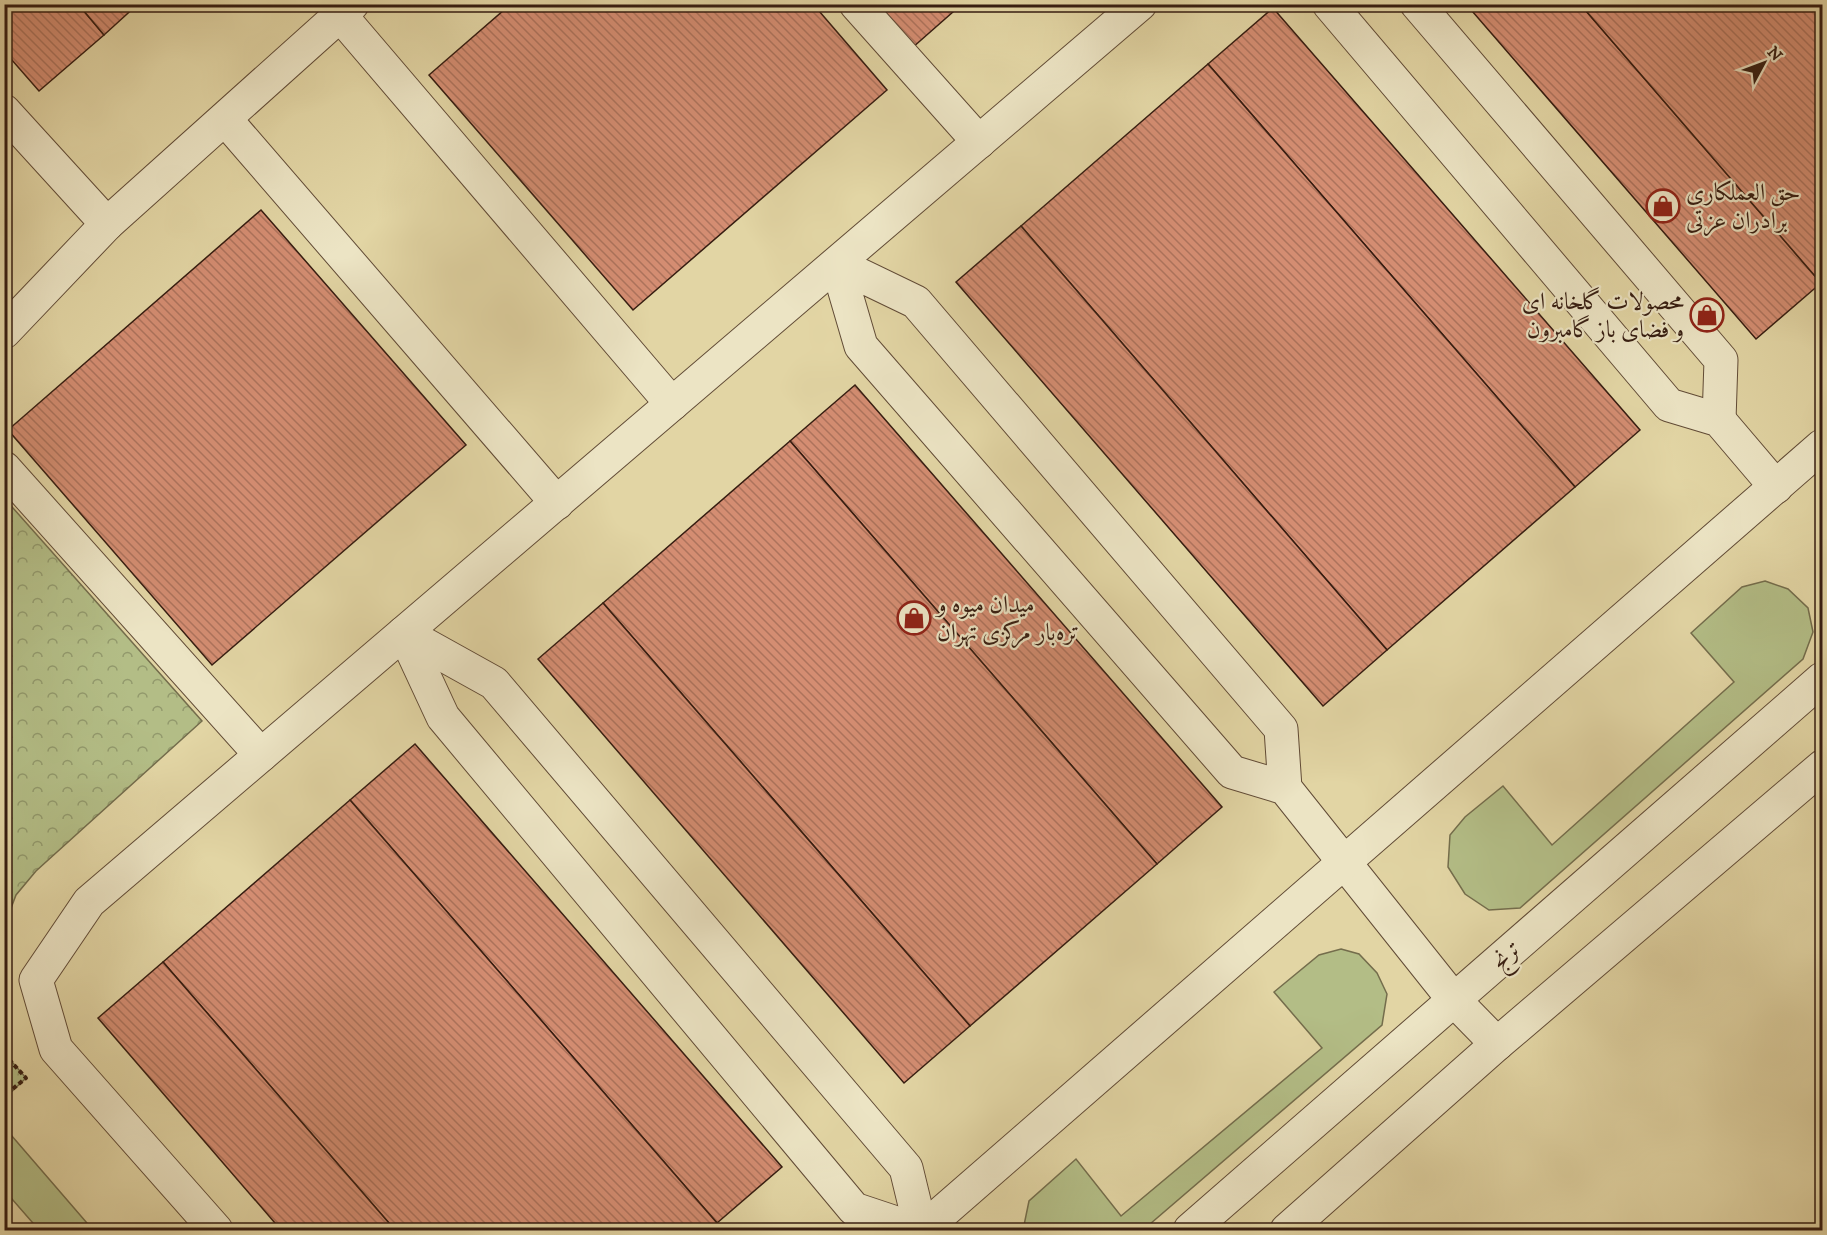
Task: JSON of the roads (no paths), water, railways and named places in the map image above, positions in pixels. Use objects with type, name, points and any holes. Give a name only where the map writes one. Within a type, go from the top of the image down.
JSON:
[{"type":"lane","points":[[856,4],[979,142]]},
{"type":"lane","points":[[1329,4],[1669,405],[1719,420],[1776,487]]},
{"type":"lane","points":[[1417,4],[1721,360],[1719,420]]},
{"type":"lane","points":[[216,1230],[56,1049],[36,980],[89,902],[979,142],[1127,9]]},
{"type":"lane","points":[[4,332],[107,224],[346,10],[672,404]]},
{"type":"lane","points":[[4,111],[107,224]]},
{"type":"lane","points":[[225,119],[557,503]]},
{"type":"lane","points":[[837,264],[916,302],[1281,729],[1285,788]]},
{"type":"lane","points":[[837,264],[861,346],[1232,772],[1285,788],[1454,1000],[1497,1044]]},
{"type":"lane","points":[[920,1230],[1345,863],[1822,446]]},
{"type":"lane","points":[[4,468],[261,755]]},
{"type":"lane","points":[[404,633],[494,682],[906,1168],[920,1230]]},
{"type":"lane","points":[[404,633],[443,717],[854,1209],[920,1230]]},
{"type":"lane","name":"ترنج","points":[[1190,1230],[1822,679]]},
{"type":"lane","points":[[1287,1230],[1497,1044],[1822,767]]},
{"type":"place","name":"حق العملکاری برادران عزتی","points":[[1663,206]]},
{"type":"place","name":"محصولات گلخانه ای و فضای باز گامبرون","points":[[1707,315]]},
{"type":"place","name":"میدان میوه و تره‌بار مرکزی تهران","points":[[914,618]]}]
